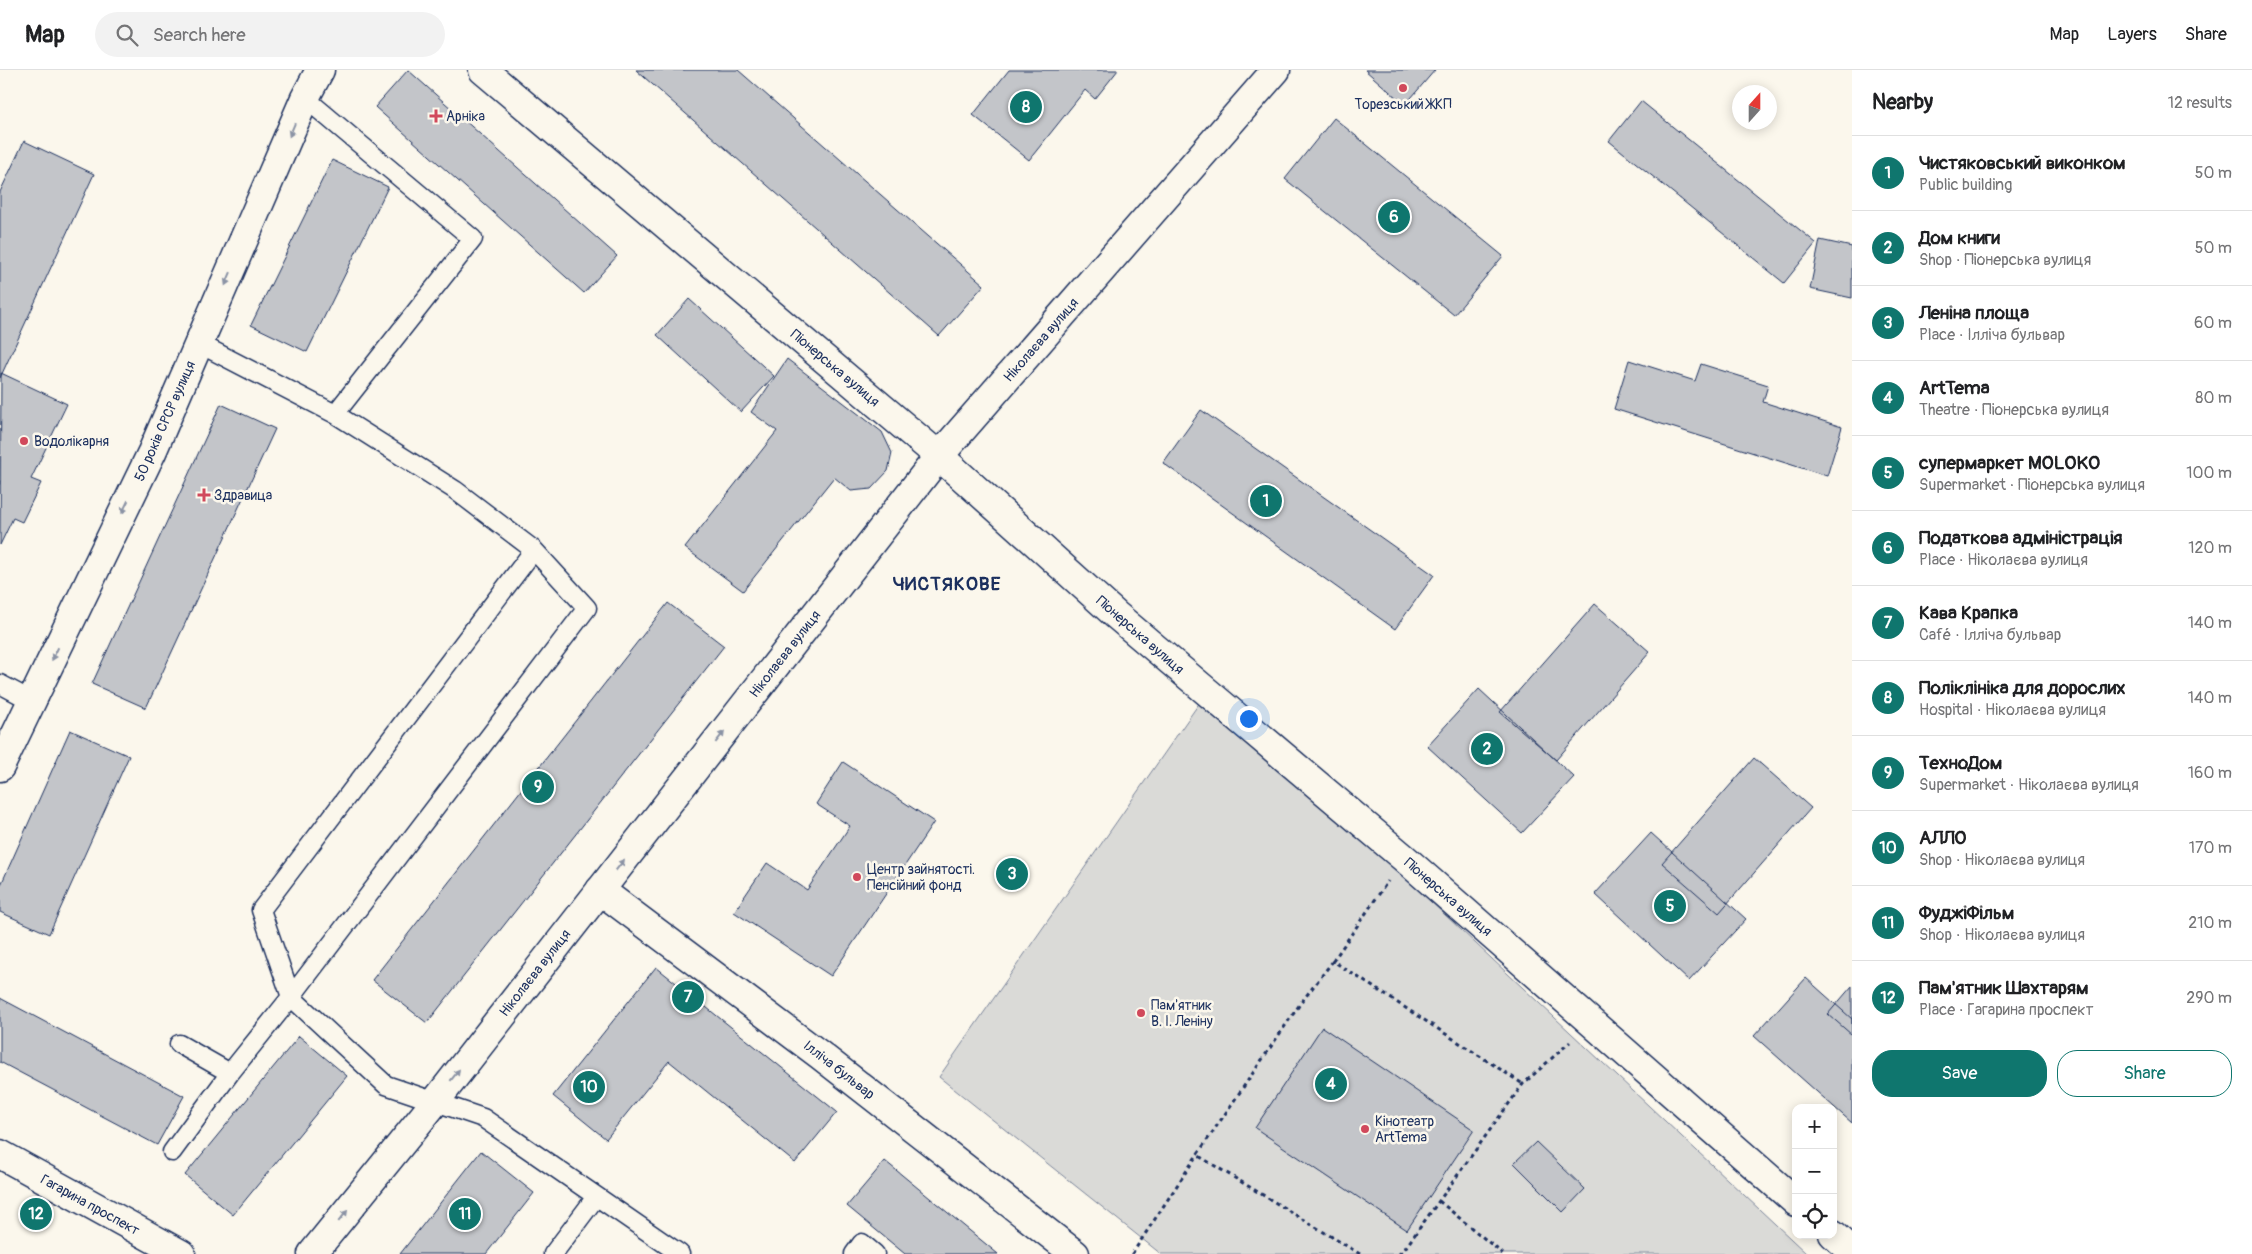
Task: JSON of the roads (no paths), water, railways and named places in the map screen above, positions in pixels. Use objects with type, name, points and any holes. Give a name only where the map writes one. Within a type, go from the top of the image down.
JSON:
[{"type":"street","name":"50 років СРСР вулиця","points":[[0,767],[152,452],[305,98],[320,70]]},
{"type":"street","name":"Піонерська вулиця","points":[[482,70],[939,456],[1116,615],[1404,858],[1792,1199]]},
{"type":"street","name":"Ніколаєва вулиця","points":[[312,1254],[434,1102],[939,456],[1276,70]]},
{"type":"street","name":"Ілліча бульвар","points":[[600,890],[820,1055],[1075,1254]]},
{"type":"street","name":"Гагарина проспект","points":[[0,1154],[181,1254]]},
{"type":"street","points":[[1837,1238],[1852,1251]]},
{"type":"lane","points":[[305,98],[473,239],[335,414]]},
{"type":"lane","points":[[172,1152],[230,1073],[291,997],[587,608],[534,550],[455,490],[335,414],[200,344]]},
{"type":"lane","points":[[534,550],[261,910],[291,997],[386,1085],[483,1118],[680,1254]]},
{"type":"lane","points":[[0,684],[32,701]]},
{"type":"lane","points":[[179,1044],[230,1073]]},
{"type":"lane","points":[[553,1254],[596,1197]]},
{"type":"lane","points":[[854,1254],[862,1243],[875,1254]]},
{"type":"place","name":"Торезський ЖКП","points":[[1403,88]]},
{"type":"place","name":"Поліклініка для дорослих","points":[[1026,107]]},
{"type":"place","name":"Арніка","points":[[436,116]]},
{"type":"place","name":"Податкова адміністрація","points":[[1394,217]]},
{"type":"place","name":"Водолікарня","points":[[24,441]]},
{"type":"place","name":"Здравица","points":[[204,495]]},
{"type":"place","name":"Чистяковський виконком","points":[[1266,501]]},
{"type":"place","name":"Дом книги","points":[[1487,749]]},
{"type":"place","name":"ТехноДом","points":[[538,787]]},
{"type":"place","name":"Леніна площа","points":[[1012,874]]},
{"type":"place","name":"Центр зайнятості. Пенсійний фонд","points":[[857,877]]},
{"type":"place","name":"супермаркет MOLOKO","points":[[1670,906]]},
{"type":"place","name":"Кава Крапка","points":[[688,997]]},
{"type":"place","name":"Пам'ятник В. І. Леніну","points":[[1141,1013]]},
{"type":"place","name":"ArtTema","points":[[1331,1084]]},
{"type":"place","name":"АЛЛО","points":[[589,1087]]},
{"type":"place","name":"Кінотеатр ArtTema","points":[[1365,1129]]},
{"type":"place","name":"Пам'ятник Шахтарям","points":[[36,1214]]},
{"type":"place","name":"ФуджіФільм","points":[[465,1214]]},
{"type":"district","name":"ЧИСТЯКОВЕ","points":[[947,584]]}]
